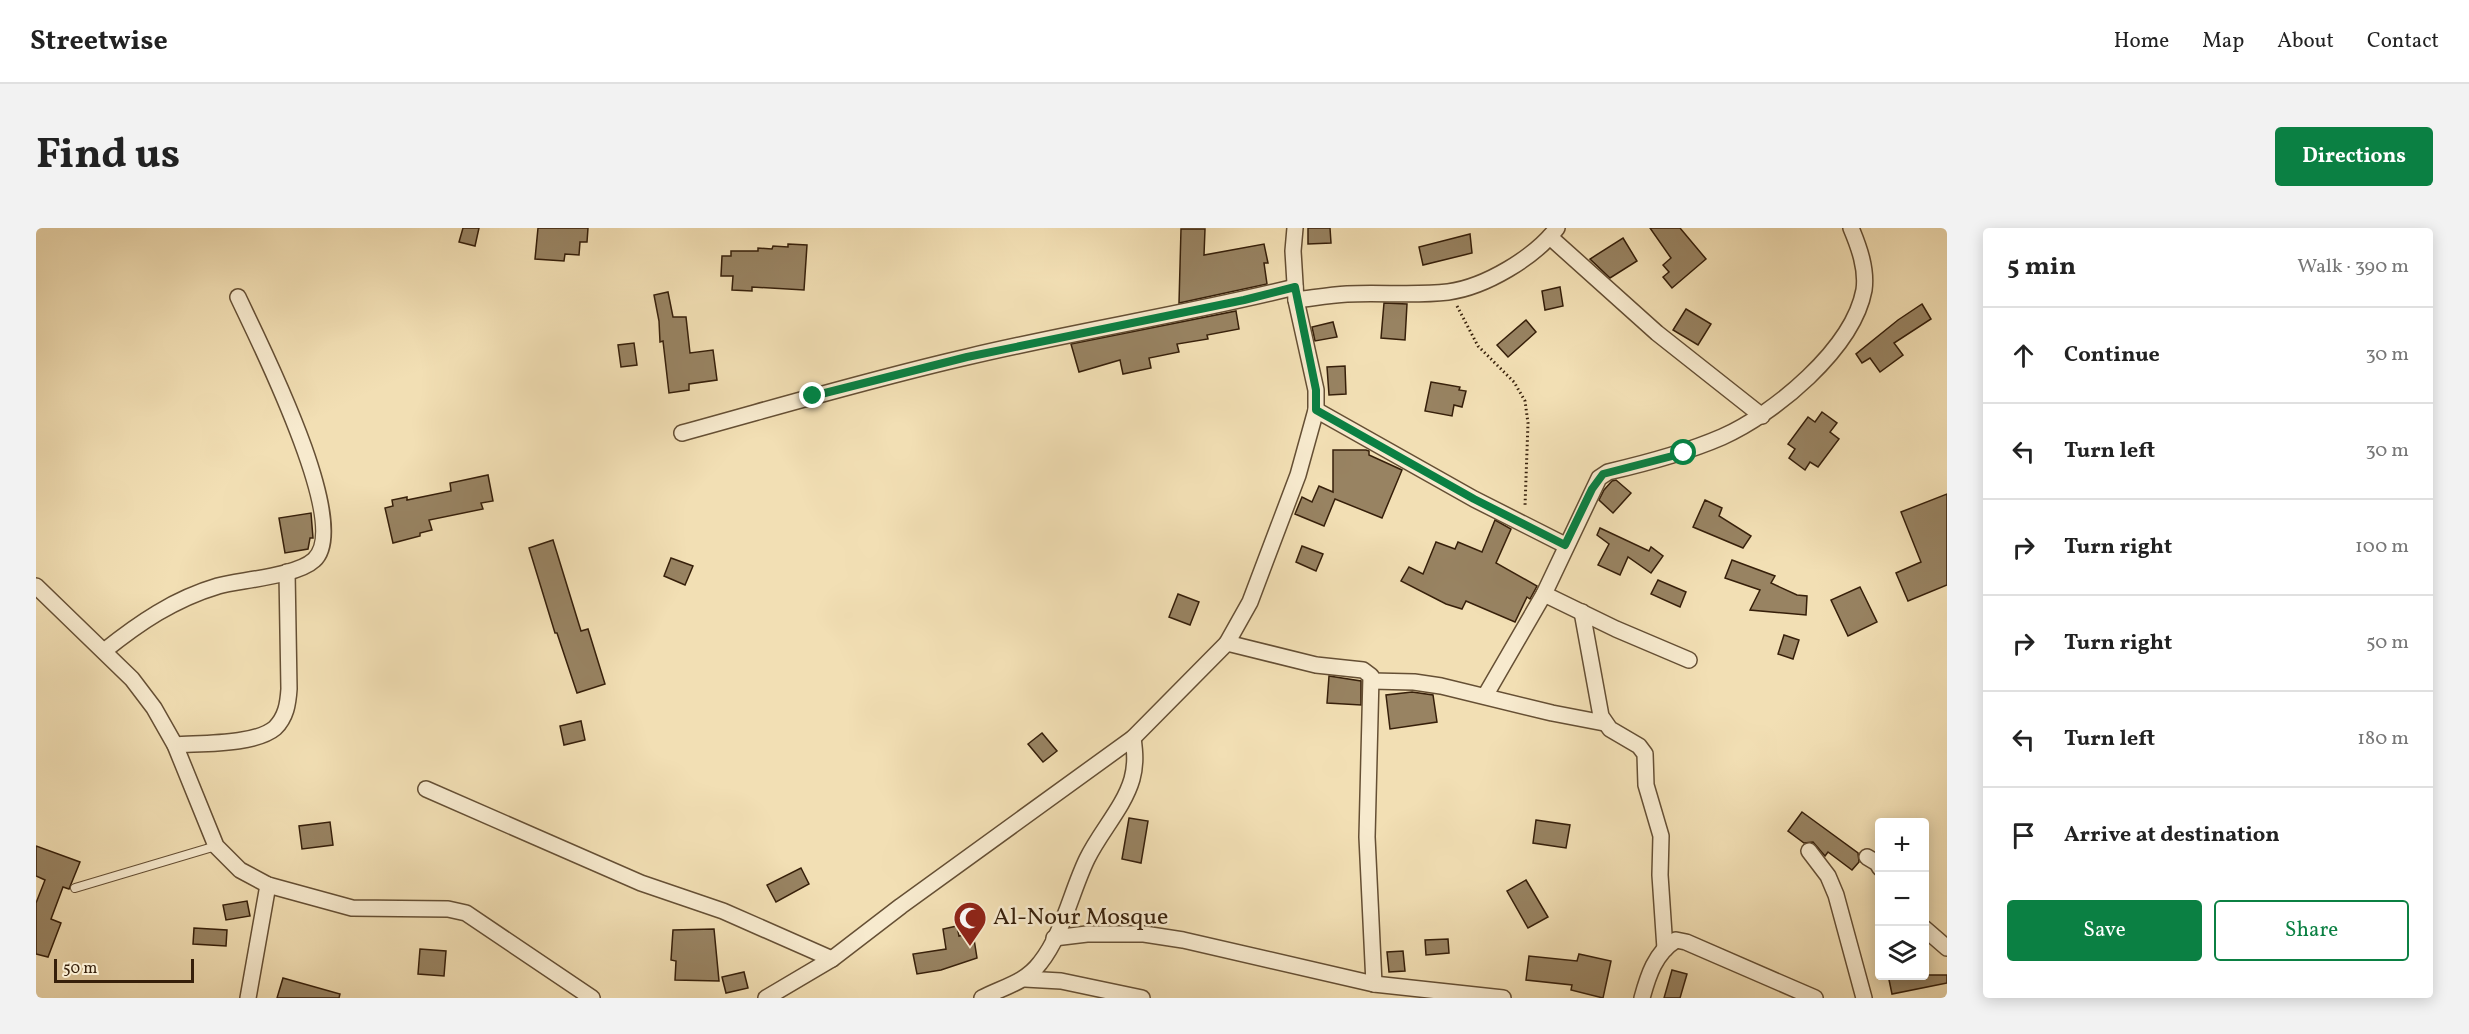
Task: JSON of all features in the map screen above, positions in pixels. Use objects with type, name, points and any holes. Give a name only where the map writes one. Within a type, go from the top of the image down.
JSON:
[{"type":"street","points":[[766,998],[832,959],[927,886],[1133,738],[1227,643],[1250,602],[1298,475],[1316,410],[1316,390],[1296,293],[1293,251],[1295,228]]},
{"type":"street","points":[[1485,696],[1544,594],[1592,489],[1603,474],[1684,453],[1762,416],[1813,372],[1840,344],[1855,316],[1864,290],[1863,265],[1851,228]]},
{"type":"street","points":[[682,433],[813,396],[967,357],[1244,300],[1296,293],[1450,291],[1505,271],[1525,258],[1553,233],[1657,333],[1762,416]]},
{"type":"street","points":[[104,651],[141,621],[175,602],[218,586],[287,572],[314,561],[321,551],[323,531],[321,507],[313,473],[300,434],[238,297]]},
{"type":"street","points":[[1316,410],[1465,494],[1565,545]]},
{"type":"street","points":[[175,745],[248,739],[274,728],[282,718],[287,706],[289,689],[287,572]]},
{"type":"street","points":[[36,586],[132,679],[154,708],[175,745],[216,846],[240,870],[268,885],[352,908],[448,909],[466,914],[592,998]]},
{"type":"street","points":[[1544,594],[1616,629],[1689,660]]},
{"type":"street","points":[[1582,612],[1604,723]]},
{"type":"street","points":[[1227,643],[1316,665],[1363,670],[1370,674],[1372,681],[1367,837],[1374,984]]},
{"type":"street","points":[[1372,681],[1414,682],[1485,696],[1552,714],[1604,723],[1640,746],[1645,754],[1646,785],[1661,836],[1660,875],[1665,949]]},
{"type":"street","points":[[982,998],[1025,979],[1041,962],[1054,938],[1088,858],[1131,780],[1136,756],[1133,738]]},
{"type":"street","points":[[426,789],[621,875],[723,911],[832,959]]},
{"type":"street","points":[[1809,851],[1828,876],[1836,896],[1864,998]]},
{"type":"street","points":[[1867,857],[1875,862]]},
{"type":"street","points":[[248,998],[268,885]]},
{"type":"street","points":[[1929,932],[1947,948]]},
{"type":"street","points":[[1054,938],[1117,933],[1184,940],[1374,984],[1503,998]]},
{"type":"street","points":[[1642,998],[1647,977],[1665,949],[1676,940],[1686,942],[1815,998]]},
{"type":"street","points":[[1025,979],[1061,981],[1142,998]]},
{"type":"lane","points":[[75,888],[216,846]]},
{"type":"path","points":[[1450,291],[1478,346],[1514,382],[1525,401],[1528,423],[1524,523]]},
{"type":"building","points":[[463,228],[479,228],[475,246],[459,242]]},
{"type":"building","points":[[538,228],[588,228],[587,242],[580,242],[579,255],[565,254],[564,261],[535,259]]},
{"type":"building","points":[[1308,228],[1330,228],[1331,243],[1308,244]]},
{"type":"building","points":[[1650,228],[1680,228],[1706,259],[1672,288],[1663,277],[1669,272],[1663,265],[1671,258]]},
{"type":"building","points":[[1181,229],[1205,229],[1204,255],[1264,244],[1268,263],[1264,263],[1267,284],[1179,303]]},
{"type":"building","points":[[1470,234],[1472,253],[1423,265],[1419,247]]},
{"type":"building","points":[[1623,238],[1637,261],[1610,278],[1590,259]]},
{"type":"building","points":[[788,244],[807,245],[804,290],[752,287],[752,291],[732,290],[733,276],[721,276],[722,256],[731,256],[731,251],[758,251],[758,248],[772,249],[773,246],[788,247]]},
{"type":"building","points":[[1560,287],[1563,306],[1545,310],[1542,291]]},
{"type":"building","points":[[668,292],[673,317],[686,317],[690,353],[713,350],[717,380],[689,384],[689,390],[669,393],[663,341],[660,342],[654,295]]},
{"type":"building","points":[[1384,303],[1407,304],[1405,340],[1381,338]]},
{"type":"building","points":[[1922,304],[1931,319],[1894,343],[1903,355],[1880,372],[1870,358],[1862,363],[1856,354]]},
{"type":"building","points":[[1686,309],[1711,324],[1698,345],[1673,330]]},
{"type":"building","points":[[1236,311],[1239,329],[1207,335],[1208,339],[1177,344],[1179,352],[1149,358],[1151,368],[1123,374],[1120,360],[1079,372],[1071,344]]},
{"type":"building","points":[[1526,320],[1536,332],[1508,357],[1497,345]]},
{"type":"building","points":[[1333,322],[1337,337],[1315,341],[1312,327]]},
{"type":"building","points":[[634,343],[637,365],[621,367],[618,345]]},
{"type":"building","points":[[1345,366],[1346,394],[1329,395],[1327,367]]},
{"type":"building","points":[[1431,382],[1460,387],[1459,390],[1466,391],[1462,407],[1454,405],[1452,416],[1425,411]]},
{"type":"building","points":[[1822,412],[1837,423],[1830,432],[1839,439],[1818,467],[1810,462],[1805,470],[1789,458],[1795,449],[1788,444],[1808,417],[1815,422]]},
{"type":"building","points":[[1333,450],[1366,450],[1369,451],[1369,455],[1402,470],[1382,518],[1335,499],[1324,526],[1295,514],[1302,497],[1312,502],[1319,486],[1333,492]]},
{"type":"building","points":[[488,475],[493,501],[481,503],[483,509],[429,520],[432,530],[420,533],[420,536],[393,543],[385,508],[393,506],[392,500],[407,497],[407,500],[451,491],[450,483]]},
{"type":"building","points":[[1616,480],[1631,493],[1613,513],[1599,500],[1604,490]]},
{"type":"building","points":[[1947,494],[1947,585],[1908,601],[1896,573],[1921,562],[1901,512]]},
{"type":"building","points":[[1705,500],[1722,508],[1719,516],[1751,536],[1743,548],[1693,527]]},
{"type":"building","points":[[311,513],[313,538],[310,538],[308,549],[285,553],[279,518]]},
{"type":"building","points":[[1495,520],[1511,529],[1496,563],[1537,586],[1530,599],[1527,597],[1515,622],[1466,601],[1462,609],[1446,604],[1401,581],[1409,567],[1423,574],[1436,542],[1455,549],[1458,542],[1482,552]]},
{"type":"building","points":[[1600,528],[1649,551],[1651,547],[1663,556],[1651,573],[1628,557],[1620,575],[1598,565],[1609,544],[1597,535]]},
{"type":"building","points":[[553,540],[581,631],[588,629],[605,684],[577,693],[557,633],[555,633],[529,548]]},
{"type":"building","points":[[1302,546],[1323,554],[1316,571],[1296,562]]},
{"type":"building","points":[[671,558],[693,566],[685,585],[664,576]]},
{"type":"building","points":[[1732,560],[1775,576],[1771,583],[1797,595],[1807,596],[1806,615],[1750,610],[1760,590],[1725,578]]},
{"type":"building","points":[[1658,580],[1686,592],[1680,607],[1651,594]]},
{"type":"building","points":[[1860,587],[1877,622],[1848,636],[1831,600]]},
{"type":"building","points":[[1178,594],[1199,602],[1190,625],[1169,617]]},
{"type":"building","points":[[1784,635],[1799,640],[1793,659],[1778,654]]},
{"type":"building","points":[[1329,676],[1361,681],[1361,705],[1327,703]]},
{"type":"building","points":[[1412,692],[1433,695],[1437,722],[1390,729],[1386,695]]},
{"type":"building","points":[[581,721],[585,740],[564,745],[560,726]]},
{"type":"building","points":[[1042,733],[1057,751],[1043,762],[1028,744]]},
{"type":"building","points":[[1802,812],[1858,853],[1859,862],[1852,870],[1828,852],[1825,856],[1813,842],[1804,843],[1788,831]]},
{"type":"building","points":[[1129,818],[1148,821],[1141,863],[1122,859]]},
{"type":"building","points":[[1536,820],[1570,825],[1566,848],[1533,843]]},
{"type":"building","points":[[330,822],[333,845],[302,849],[299,826]]},
{"type":"building","points":[[36,846],[80,862],[69,889],[63,887],[51,919],[61,923],[48,957],[36,954],[36,903],[45,880],[36,876]]},
{"type":"building","points":[[801,868],[809,884],[776,902],[767,885]]},
{"type":"building","points":[[1526,880],[1548,917],[1528,928],[1507,891]]},
{"type":"building","points":[[247,901],[250,916],[226,920],[223,905]]},
{"type":"building","points":[[957,926],[959,936],[973,933],[977,958],[941,970],[917,974],[913,954],[946,949],[943,929]]},
{"type":"building","points":[[194,928],[227,930],[226,946],[193,944]]},
{"type":"building","points":[[714,929],[719,981],[675,980],[676,961],[671,960],[673,930]]},
{"type":"building","points":[[1448,939],[1449,953],[1426,955],[1425,940]]},
{"type":"building","points":[[420,949],[446,951],[444,976],[418,974]]},
{"type":"building","points":[[1403,951],[1405,971],[1389,972],[1387,952]]},
{"type":"building","points":[[1579,954],[1611,961],[1603,998],[1571,990],[1572,985],[1526,980],[1529,956],[1577,961]]},
{"type":"building","points":[[1672,970],[1687,974],[1680,998],[1664,998]]},
{"type":"building","points":[[744,972],[748,988],[726,993],[722,977]]},
{"type":"building","points":[[1929,975],[1947,975],[1947,983],[1892,994],[1889,980],[1929,980]]},
{"type":"building","points":[[283,978],[340,994],[339,998],[277,998]]},
{"type":"place","name":"Al-Nour Mosque","points":[[970,947]]},
{"type":"route","points":[[813,396],[967,357],[1089,330],[1244,300],[1295,287],[1316,390],[1316,410],[1474,499],[1565,545],[1592,489],[1603,474],[1684,453]]}]
